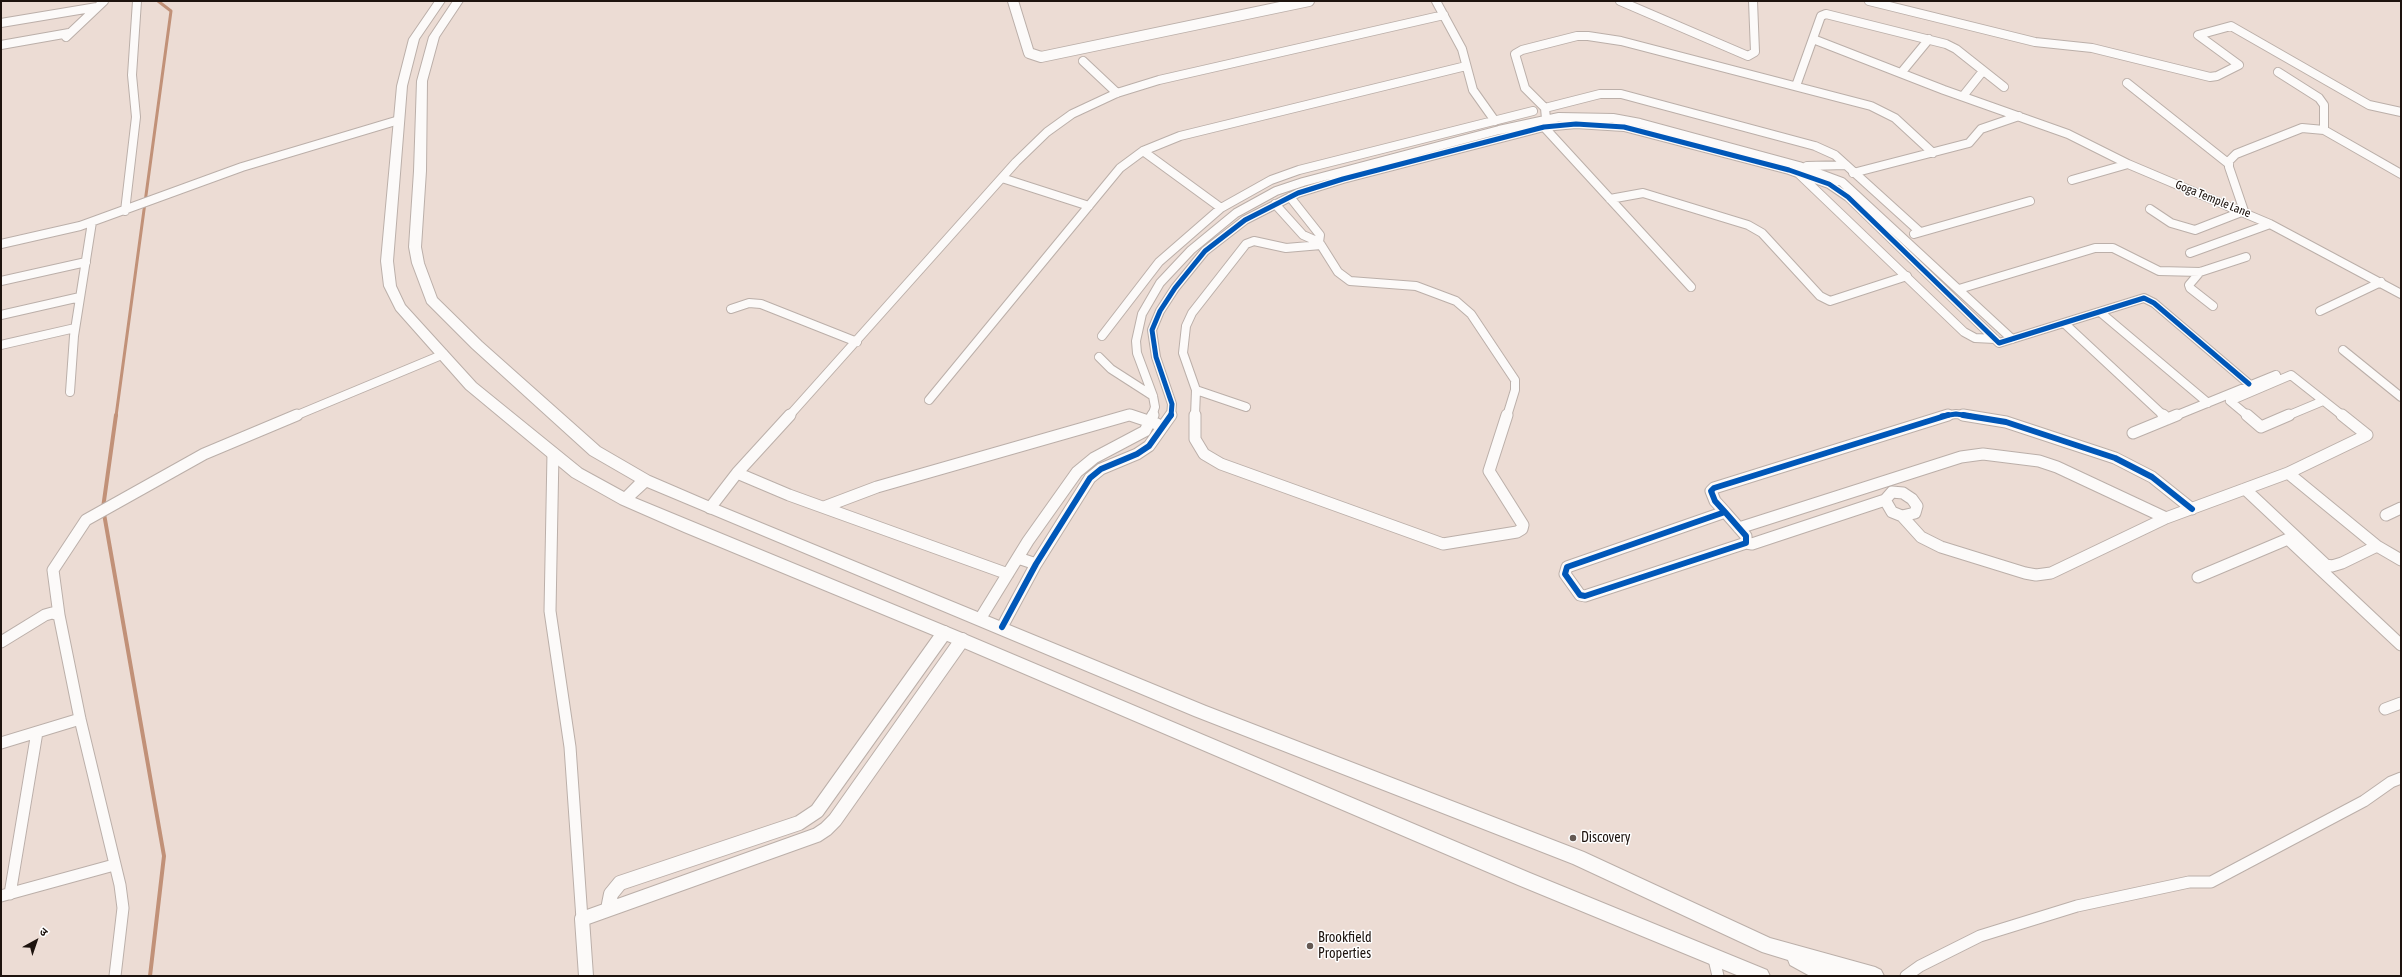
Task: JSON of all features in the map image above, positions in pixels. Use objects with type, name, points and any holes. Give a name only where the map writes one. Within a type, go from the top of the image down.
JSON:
[{"type":"main road","points":[[456,3],[438,4],[414,39],[402,86],[387,261],[390,286],[400,307],[472,386],[577,473],[625,500],[689,528],[944,632],[1524,878],[1761,976]]},
{"type":"main road","points":[[456,3],[434,37],[422,81],[420,171],[415,247],[418,263],[430,300],[477,345],[595,451],[645,480],[710,508],[1002,627],[1200,711],[1578,858],[1829,976]]},
{"type":"main road","points":[[625,500],[645,480]]},
{"type":"main road","points":[[1768,946],[1875,976]]},
{"type":"street","points":[[1,45],[68,35],[104,1]]},
{"type":"street","points":[[124,211],[136,117],[132,75],[137,1]]},
{"type":"street","points":[[1013,1],[1029,53],[1034,56],[1041,57],[1309,1]]},
{"type":"street","points":[[1436,1],[1462,49],[1473,90],[1506,133]]},
{"type":"street","points":[[1620,1],[1748,56],[1755,52],[1753,1]]},
{"type":"street","points":[[1869,1],[2034,42],[2086,47],[2210,77],[2217,76],[2239,65],[2198,35],[2231,26],[2241,30],[2369,105],[2401,112]]},
{"type":"street","points":[[1,23],[97,7]]},
{"type":"street","points":[[1796,86],[1821,16],[1826,14],[1929,39],[1956,49],[2004,88]]},
{"type":"street","points":[[710,508],[737,473],[857,342],[1002,178],[1059,123],[1072,114],[1117,93],[1159,80],[1444,15]]},
{"type":"street","points":[[1691,287],[1610,200],[1545,123],[1545,108],[1525,88],[1514,57],[1516,54],[1522,50],[1577,36],[1621,41],[1854,101],[1885,112],[1896,118],[1934,153]]},
{"type":"street","name":"Goga Temple Lane","points":[[1813,39],[2068,134],[2128,164],[2244,211],[2381,282],[2401,294]]},
{"type":"street","points":[[1901,73],[1929,39]]},
{"type":"street","points":[[1084,61],[1117,93]]},
{"type":"street","points":[[929,400],[1120,168],[1143,151],[1180,136],[1466,66]]},
{"type":"street","points":[[1963,96],[1983,71]]},
{"type":"street","points":[[2278,72],[2318,98],[2324,105],[2324,130]]},
{"type":"street","points":[[2127,83],[2229,164],[2244,211],[2195,230],[2171,223],[2150,209]]},
{"type":"street","points":[[1545,108],[1600,94],[1621,94],[1815,146],[1830,152],[1846,165],[1853,173],[1920,232]]},
{"type":"street","points":[[1102,336],[1159,262],[1221,208],[1270,180],[1299,170],[1533,111]]},
{"type":"street","points":[[1853,173],[1969,144],[1981,129],[2019,116]]},
{"type":"street","points":[[1,244],[92,222],[242,167],[399,120]]},
{"type":"street","points":[[980,619],[1018,558],[1077,472],[1094,458],[1138,436],[1145,431],[1151,421],[1155,407],[1154,396],[1137,353],[1137,328],[1142,314],[1160,283],[1191,250],[1232,216],[1276,191],[1304,182],[1545,123],[1624,127],[1799,169],[1842,182],[2012,339]]},
{"type":"street","points":[[2229,164],[2236,154],[2302,128],[2324,130],[2364,151],[2401,174]]},
{"type":"street","points":[[1002,627],[1036,564],[1066,514],[1095,473],[1137,454],[1149,446],[1171,417],[1172,404],[1156,357],[1152,330],[1160,311],[1189,270],[1206,251],[1242,222],[1283,200],[1343,179],[1506,133]]},
{"type":"street","points":[[1143,151],[1242,222]]},
{"type":"street","points":[[2072,180],[2128,164]]},
{"type":"street","points":[[1799,169],[1846,165]]},
{"type":"street","points":[[1799,169],[1964,332],[1976,338],[1997,341],[2012,339],[2100,312],[2139,298],[2149,300],[2249,384]]},
{"type":"street","points":[[1799,169],[1829,184],[1848,197],[1997,341]]},
{"type":"street","points":[[1002,178],[1089,206]]},
{"type":"street","points":[[1276,191],[1283,200],[1303,235],[1320,244],[1338,272],[1350,281],[1416,286],[1456,301],[1471,314],[1515,380],[1515,390],[1490,463],[1489,471],[1523,525],[1522,529],[1517,532],[1443,544],[1221,464],[1204,454],[1194,439],[1196,390],[1183,353],[1186,326],[1192,313],[1241,248],[1254,241],[1286,248],[1320,244]]},
{"type":"street","points":[[1610,200],[1643,194],[1748,225],[1762,233],[1820,296],[1830,301],[1835,302],[1907,276]]},
{"type":"street","points":[[1283,200],[1317,231],[1320,236],[1320,244]]},
{"type":"street","points":[[1903,237],[2030,201]]},
{"type":"street","points":[[70,392],[75,328],[92,222]]},
{"type":"street","points":[[2190,253],[2270,224]]},
{"type":"street","points":[[1959,289],[2081,252],[2107,247],[2119,250],[2156,270],[2200,272],[2246,257]]},
{"type":"street","points":[[1,281],[86,262]]},
{"type":"street","points":[[2200,272],[2189,286],[2213,306]]},
{"type":"street","points":[[2320,311],[2381,282]]},
{"type":"street","points":[[1,315],[80,297]]},
{"type":"street","points":[[731,309],[749,303],[761,304],[857,342]]},
{"type":"street","points":[[2100,312],[2208,403]]},
{"type":"street","points":[[2064,323],[2167,419]]},
{"type":"street","points":[[1,345],[75,328]]},
{"type":"street","points":[[2343,350],[2401,397]]},
{"type":"street","points":[[115,976],[123,908],[120,885],[80,719],[59,615],[53,570],[64,551],[86,520],[204,454],[444,354]]},
{"type":"street","points":[[1099,357],[1110,369],[1154,396]]},
{"type":"street","points":[[2133,433],[2276,374]]},
{"type":"street","points":[[1884,500],[1892,512],[1902,516],[1921,537],[1941,547],[2036,575],[2051,573],[2166,518],[2288,473],[2367,435],[2291,375],[2230,401],[2261,427],[2323,401]]},
{"type":"street","points":[[1196,390],[1246,406]]},
{"type":"street","points":[[1746,543],[1746,536],[1712,495],[1714,488],[1943,416],[1956,414],[2006,422],[2115,458],[2152,477],[2192,509]]},
{"type":"street","points":[[824,507],[877,488],[1130,415],[1151,421],[1164,427]]},
{"type":"street","points":[[552,453],[550,611],[570,747],[586,976]]},
{"type":"street","points":[[1739,528],[1961,457],[1984,454],[2039,461],[2057,467],[2166,518]]},
{"type":"street","points":[[737,473],[770,488],[1008,574]]},
{"type":"street","points":[[2288,473],[2377,546],[2401,560]]},
{"type":"street","points":[[2245,489],[2326,565],[2332,566],[2342,563],[2377,546]]},
{"type":"street","points":[[1725,512],[1567,567],[1565,574],[1580,595],[1585,596],[1746,543],[1752,544],[1884,500],[1888,494],[1897,492],[1912,499],[1917,506],[1915,513],[1902,516]]},
{"type":"street","points":[[2386,515],[2401,508]]},
{"type":"street","points":[[2198,576],[2288,539],[2401,645]]},
{"type":"street","points":[[1018,558],[1036,564]]},
{"type":"street","points":[[1,642],[45,615],[52,613],[59,615]]},
{"type":"street","points":[[608,909],[611,894],[620,883],[788,827],[817,811],[915,676],[944,632]]},
{"type":"street","points":[[582,919],[817,835],[835,820],[962,640]]},
{"type":"street","points":[[2385,709],[2401,703]]},
{"type":"street","points":[[1,743],[80,719]]},
{"type":"street","points":[[37,732],[6,895],[114,865]]},
{"type":"street","points":[[1906,976],[1920,966],[1980,936],[2077,906],[2190,882],[2211,882],[2401,778]]},
{"type":"street","points":[[817,811],[835,820]]},
{"type":"street","points":[[700,857],[705,874]]},
{"type":"street","points":[[1712,955],[1718,976]]},
{"type":"waterway","points":[[116,416],[171,11],[158,1]]},
{"type":"waterway","points":[[116,415],[103,508],[164,856],[150,976]]},
{"type":"cycle path","points":[[1002,627],[1036,564],[1090,478],[1101,469],[1137,454],[1149,446],[1171,417],[1172,404],[1156,357],[1152,330],[1160,311],[1175,288],[1205,251],[1245,220],[1298,193],[1343,179],[1544,127],[1576,124],[1624,127],[1789,170],[1829,184],[1848,197],[1999,343],[2139,298],[2144,298],[2154,303],[2249,384]]},
{"type":"cycle path","points":[[1725,512],[1567,567],[1565,574],[1580,595],[1585,596],[1746,543],[1746,536],[1715,501],[1711,491],[1714,488],[1943,416],[1956,414],[2006,422],[2115,458],[2152,477],[2192,509]]},
{"type":"place","name":"Discovery","points":[[1573,838]]},
{"type":"place","name":"Brookfield Properties","points":[[1310,946]]}]
